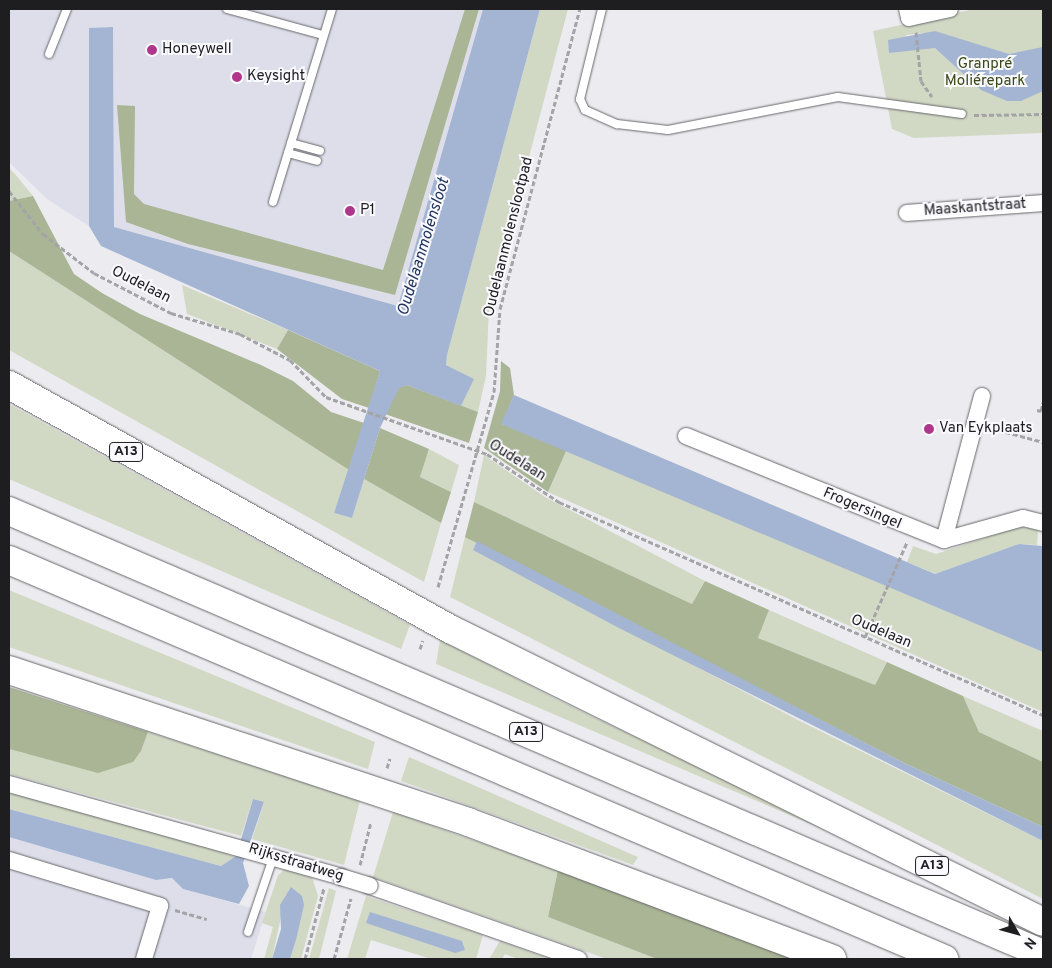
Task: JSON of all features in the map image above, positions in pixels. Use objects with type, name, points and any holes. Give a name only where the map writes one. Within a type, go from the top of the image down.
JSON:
[{"type":"highway","name":"A13","points":[[9,385],[450,629],[1043,922]]},
{"type":"highway","name":"A13","points":[[9,511],[1043,954]]},
{"type":"highway","points":[[9,560],[944,959]]},
{"type":"highway","points":[[9,670],[468,822],[832,959]]},
{"type":"street","points":[[911,18],[950,9]]},
{"type":"street","name":"Maaskantstraat","points":[[907,213],[1043,204]]},
{"type":"street","points":[[944,540],[982,396]]},
{"type":"street","name":"Frogersingel","points":[[686,436],[944,540]]},
{"type":"street","points":[[944,540],[1023,518],[1043,523]]},
{"type":"street","name":"Rijksstraatweg","points":[[9,784],[273,856],[335,875],[578,959]]},
{"type":"street","points":[[9,860],[160,906],[144,959]]},
{"type":"lane","points":[[48,54],[67,9]]},
{"type":"lane","points":[[227,9],[323,35]]},
{"type":"lane","points":[[273,202],[332,9]]},
{"type":"lane","points":[[602,9],[580,99],[585,110],[617,124],[668,130],[838,96],[962,114]]},
{"type":"lane","points":[[291,142],[320,151]]},
{"type":"lane","points":[[288,153],[317,161]]},
{"type":"lane","points":[[248,932],[273,856]]},
{"type":"path","name":"Oudelaanmolenslootpad","points":[[438,587],[494,392],[500,309],[580,9]]},
{"type":"path","points":[[911,18],[921,81],[932,97],[962,114],[1043,114]]},
{"type":"path","name":"Oudelaan","points":[[9,191],[43,234],[123,292],[171,313],[240,334],[290,360],[326,398],[477,450],[559,502],[1043,715]]},
{"type":"path","points":[[1036,410],[1041,411],[1043,402]]},
{"type":"path","points":[[984,426],[1043,442]]},
{"type":"path","points":[[865,638],[904,550]]},
{"type":"path","points":[[420,649],[423,639]]},
{"type":"path","points":[[387,768],[390,758]]},
{"type":"path","points":[[305,959],[335,875]]},
{"type":"path","points":[[160,906],[208,920]]},
{"type":"path","points":[[334,959],[347,912]]},
{"type":"shaded area","points":[[9,9],[483,9],[398,306],[114,227],[113,27],[89,28],[89,226],[47,199],[9,162]]},
{"type":"shaded area","points":[[9,837],[156,880],[172,878],[183,889],[266,912],[251,959],[9,959]]},
{"type":"green space","points":[[465,9],[479,9],[395,295],[188,244],[126,222],[117,105],[135,106],[134,194],[144,204],[383,270]]},
{"type":"green space","points":[[540,9],[568,9],[489,309],[486,376],[478,412],[461,406],[473,379],[446,365],[447,354]]},
{"type":"green space","name":"Granpré Moliérepark","points":[[974,9],[1043,9],[1043,133],[914,138],[892,129],[873,31]],"holes":[[[923,33],[924,46],[889,53],[907,35]]]},
{"type":"green space","points":[[9,168],[15,174],[33,196],[9,201]]},
{"type":"green space","points":[[33,196],[74,274],[102,293],[140,314],[261,365],[293,381],[331,412],[364,423],[349,470],[9,251],[9,201]]},
{"type":"green space","points":[[9,251],[349,470],[334,513],[352,518],[364,479],[441,523],[424,582],[9,350]]},
{"type":"green space","points":[[182,285],[288,330],[277,349],[187,314]]},
{"type":"green space","points":[[288,330],[380,371],[369,408],[342,399],[277,349]]},
{"type":"green space","points":[[501,361],[510,368],[514,395],[502,424],[567,449],[548,492],[484,448],[500,391]]},
{"type":"green space","points":[[407,385],[478,412],[469,443],[385,414],[399,387]]},
{"type":"green space","points":[[9,404],[410,625],[401,649],[9,479]]},
{"type":"green space","points":[[380,428],[429,449],[420,477],[451,492],[441,523],[364,479]]},
{"type":"green space","points":[[429,449],[459,465],[451,492],[420,477]]},
{"type":"green space","points":[[567,449],[1043,652],[1043,712],[548,492]]},
{"type":"green space","points":[[484,455],[545,497],[705,581],[692,604],[474,502]]},
{"type":"green space","points":[[474,502],[692,604],[705,581],[769,610],[758,638],[875,685],[887,662],[963,696],[979,732],[1043,762],[1043,827],[904,763],[465,537]]},
{"type":"green space","points":[[1020,526],[1038,530],[1037,545],[1019,544],[936,574],[907,562],[913,546],[936,554]]},
{"type":"green space","points":[[465,537],[477,541],[474,550],[798,720],[1043,841],[1043,899],[450,597]]},
{"type":"green space","points":[[9,590],[375,742],[368,769],[9,647]]},
{"type":"green space","points":[[769,610],[887,662],[875,685],[758,638]]},
{"type":"green space","points":[[440,640],[558,700],[867,848],[436,664]]},
{"type":"green space","points":[[9,687],[148,732],[141,751],[133,762],[98,773],[9,749]]},
{"type":"green space","points":[[963,696],[1043,731],[1043,762],[979,732]]},
{"type":"green space","points":[[148,732],[360,800],[344,865],[252,839],[264,803],[253,799],[241,836],[9,774],[9,749],[27,754],[141,751]]},
{"type":"green space","points":[[409,757],[638,857],[633,865],[401,781]]},
{"type":"green space","points":[[9,789],[235,857],[221,866],[9,809]]},
{"type":"green space","points":[[393,812],[558,870],[548,917],[657,959],[607,959],[373,877]]},
{"type":"green space","points":[[285,869],[312,877],[318,896],[301,959],[290,959],[296,940],[286,894],[272,959],[264,959],[273,927],[262,923],[278,875]]},
{"type":"green space","points":[[558,870],[799,959],[657,959],[548,917]]},
{"type":"green space","points":[[329,888],[336,891],[319,959],[309,959]]},
{"type":"green space","points":[[366,896],[483,935],[476,959],[431,959],[371,940],[365,959],[347,959]]},
{"type":"green space","points":[[500,941],[549,959],[518,959],[505,954],[502,959],[489,959]]},
{"type":"water","name":"Oudelaanmolensloot","points":[[483,9],[540,9],[447,355],[446,365],[474,379],[461,406],[407,385],[399,388],[380,428],[352,518],[334,513],[380,371],[101,246],[89,226],[89,28],[113,27],[114,227],[398,306]]},
{"type":"water","points":[[935,31],[1009,54],[1043,47],[1043,91],[1021,101],[1007,101],[981,90],[935,48],[889,53],[888,40]]},
{"type":"water","points":[[514,395],[935,574],[1019,544],[1043,546],[1043,652],[501,424]]},
{"type":"water","points":[[477,541],[904,763],[1043,827],[1043,841],[617,627],[473,550]]},
{"type":"water","points":[[253,799],[264,802],[243,863],[249,886],[239,904],[183,889],[172,878],[156,880],[9,837],[9,809],[221,866],[236,856]]},
{"type":"water","points":[[291,887],[302,896],[304,905],[296,940],[290,959],[272,959],[281,929],[280,905]]},
{"type":"water","points":[[370,912],[462,941],[465,950],[455,953],[366,923]]},
{"type":"place","name":"Honeywell","points":[[152,50]]},
{"type":"place","name":"Keysight","points":[[237,77]]},
{"type":"place","name":"P1","points":[[350,211]]},
{"type":"place","name":"Van Eykplaats","points":[[929,429]]}]
